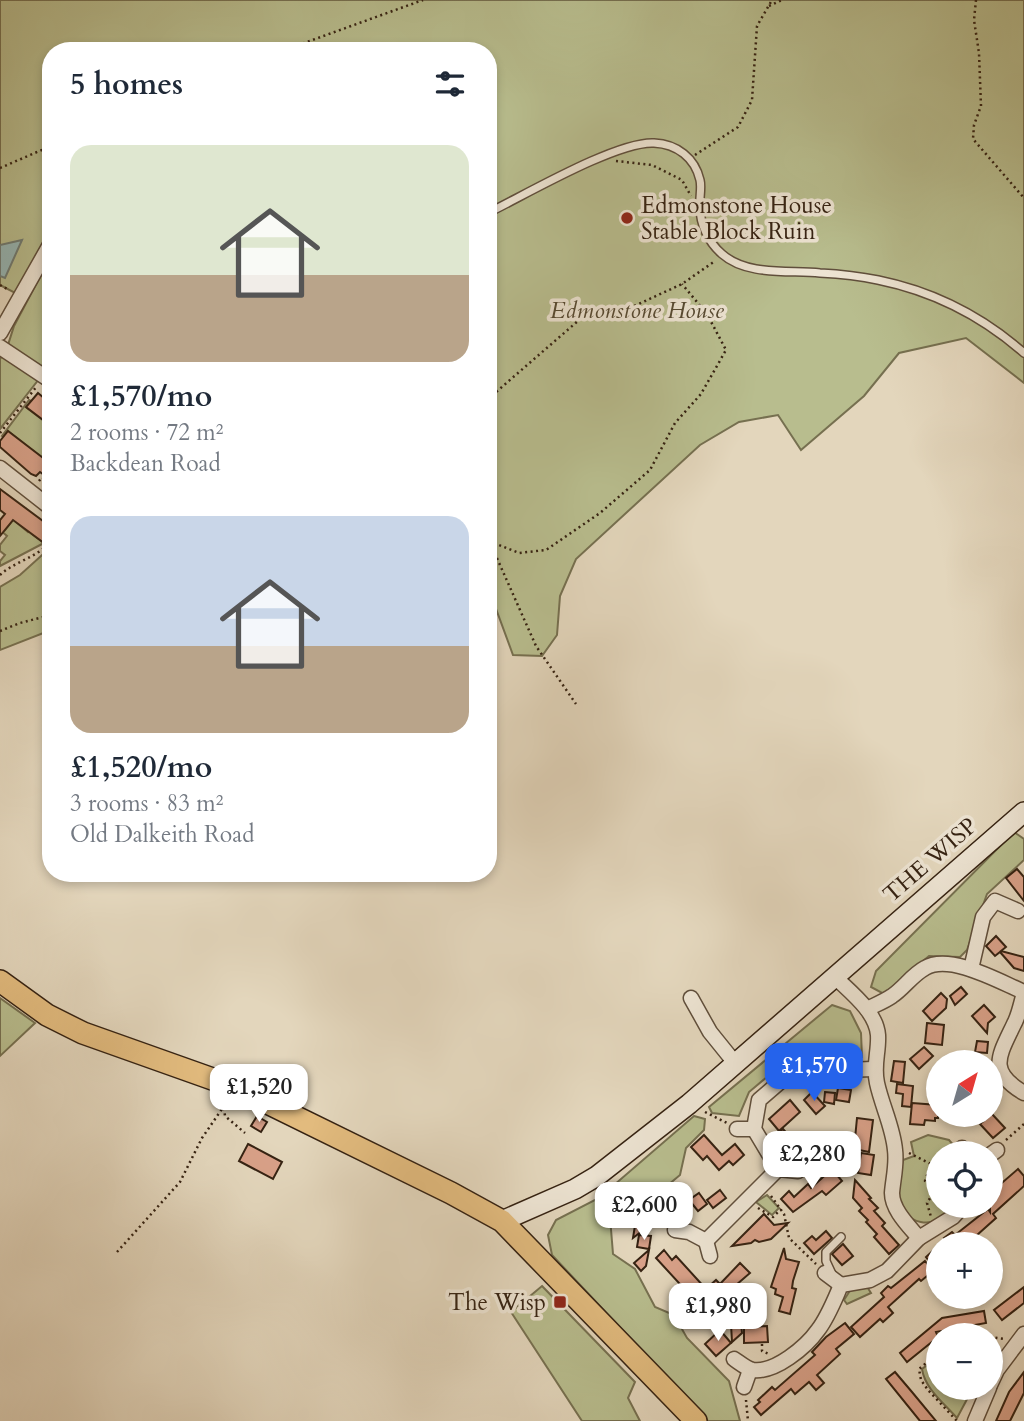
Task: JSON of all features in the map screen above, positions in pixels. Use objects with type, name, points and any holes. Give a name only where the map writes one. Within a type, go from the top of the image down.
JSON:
[{"type":"main road","points":[[0,981],[47,1015],[83,1033],[235,1087],[451,1193],[502,1221],[696,1421]]},
{"type":"street","points":[[0,333],[42,259]]},
{"type":"street","points":[[0,347],[42,375]]},
{"type":"street","points":[[0,468],[42,501]]},
{"type":"street","name":"THE WISP","points":[[502,1221],[575,1189],[597,1176],[689,1104],[1024,812]]},
{"type":"street","points":[[971,969],[983,917],[995,901],[1018,911]]},
{"type":"street","points":[[867,1009],[891,997],[912,976],[928,965],[949,964],[971,969],[1024,993],[1015,1023],[1003,1043],[999,1063],[1004,1079],[1024,1093]]},
{"type":"street","points":[[834,976],[867,1009],[878,1034],[874,1069],[895,1150],[892,1196],[899,1214],[919,1238]]},
{"type":"street","points":[[691,998],[710,1032],[735,1063]]},
{"type":"street","points":[[778,1169],[754,1129],[759,1100],[781,1081],[810,1071],[874,1069]]},
{"type":"street","points":[[737,1129],[754,1129]]},
{"type":"street","points":[[356,1146],[388,1158],[475,1202],[499,1210],[522,1212]]},
{"type":"street","points":[[778,1169],[798,1171]]},
{"type":"street","points":[[706,1241],[778,1169]]},
{"type":"street","points":[[734,1359],[750,1370],[767,1370],[784,1361],[817,1332],[832,1308],[833,1279],[870,1280],[887,1270],[919,1238],[951,1218]]},
{"type":"street","points":[[675,1230],[689,1232],[706,1241],[710,1256]]},
{"type":"street","points":[[1003,1362],[1024,1334]]},
{"type":"street","points":[[744,1387],[750,1370]]},
{"type":"street","points":[[975,1421],[984,1400]]},
{"type":"lane","points":[[497,209],[617,150],[654,143],[679,149],[690,159],[701,181],[699,209],[705,233],[723,255],[742,265],[762,269],[877,280],[916,290],[952,304],[984,323],[1024,353]]},
{"type":"lane","points":[[833,1279],[826,1261],[826,1252],[841,1237]]},
{"type":"path","points":[[307,42],[423,0]]},
{"type":"path","points":[[690,159],[738,127],[752,100],[757,26],[772,0]]},
{"type":"path","points":[[769,6],[782,0]]},
{"type":"path","points":[[976,0],[974,20],[979,53],[981,106],[974,125],[973,139],[1024,198]]},
{"type":"path","points":[[0,169],[42,150]]},
{"type":"path","points":[[599,159],[652,165],[682,180],[699,209]]},
{"type":"path","points":[[497,391],[586,314],[606,319],[682,284],[723,255]]},
{"type":"path","points":[[497,543],[519,553],[546,550],[600,513],[650,470],[675,423],[701,394],[726,350],[707,314],[682,284]]},
{"type":"path","points":[[0,433],[42,386]]},
{"type":"path","points":[[0,575],[42,550]]},
{"type":"path","points":[[497,558],[536,646],[576,704]]},
{"type":"path","points":[[0,631],[42,617]]},
{"type":"path","points":[[117,1252],[180,1182],[196,1148],[235,1087]]},
{"type":"path","points":[[689,1104],[737,1129]]},
{"type":"path","points":[[224,1106],[225,1115],[245,1133]]},
{"type":"path","points":[[1003,1144],[1024,1124]]},
{"type":"path","points":[[895,1150],[914,1154],[926,1162]]},
{"type":"path","points":[[760,1187],[781,1209],[789,1238],[833,1279]]},
{"type":"path","points":[[748,1199],[762,1212],[773,1217],[781,1209]]},
{"type":"path","points":[[932,1218],[935,1227]]},
{"type":"path","points":[[926,1363],[919,1369],[921,1380],[926,1386]]},
{"type":"path","points":[[744,1387],[748,1421]]},
{"type":"path","points":[[939,1400],[957,1421]]},
{"type":"green space","name":"Edmonstone House","points":[[0,0],[1024,0],[1024,383],[966,338],[899,353],[864,396],[801,450],[778,415],[739,422],[700,445],[576,559],[560,596],[557,635],[542,656],[513,655],[497,611],[497,42],[42,42],[42,245],[17,294],[0,285]]},
{"type":"green space","points":[[42,273],[42,371],[8,345],[14,326]]},
{"type":"green space","points":[[3,355],[39,379],[0,429],[0,359]]},
{"type":"green space","points":[[29,400],[31,401],[27,408],[42,419],[42,458],[8,431],[2,436]]},
{"type":"green space","points":[[23,507],[25,508],[15,521],[28,532],[38,520],[32,534],[42,544],[0,566],[5,555],[0,551],[0,545],[7,536],[0,530],[0,526],[5,530]]},
{"type":"green space","points":[[42,555],[42,634],[0,650],[0,587],[20,575]]},
{"type":"green space","points":[[1014,832],[1024,839],[1024,860],[987,894],[967,950],[960,957],[929,956],[884,994],[871,987],[876,971]]},
{"type":"green space","points":[[0,998],[35,1023],[0,1056]]},
{"type":"green space","points":[[832,1005],[850,1011],[861,1033],[862,1057],[808,1057],[774,1071],[749,1092],[739,1116],[712,1113],[709,1107]]},
{"type":"green space","points":[[694,1116],[705,1119],[704,1130],[686,1148],[680,1175],[668,1185],[639,1191],[610,1217],[613,1254],[635,1269],[655,1307],[674,1315],[687,1338],[729,1381],[740,1421],[708,1421],[552,1255],[548,1235],[556,1220],[599,1198]]},
{"type":"green space","points":[[928,1135],[950,1141],[926,1141],[926,1218],[942,1218],[939,1220],[921,1222],[913,1219],[900,1204],[898,1181],[903,1160],[914,1156],[911,1142]]},
{"type":"green space","points":[[767,1195],[779,1208],[772,1215],[756,1202]]},
{"type":"green space","points":[[866,1285],[871,1293],[847,1304],[844,1300],[851,1289]]},
{"type":"green space","points":[[542,1286],[635,1382],[628,1398],[640,1421],[582,1421],[511,1312]]},
{"type":"green space","points":[[926,1366],[926,1381],[924,1376],[922,1369]]},
{"type":"green space","points":[[941,1400],[967,1400],[957,1418]]},
{"type":"water","points":[[22,240],[5,278],[0,276],[0,245]]},
{"type":"building","points":[[38,393],[42,396],[42,419],[26,407]]},
{"type":"building","points":[[8,431],[42,457],[42,473],[40,472],[36,476],[31,474],[0,447],[0,441]]},
{"type":"building","points":[[0,489],[42,520],[42,542],[13,520],[0,536],[0,520],[5,514],[0,510]]},
{"type":"building","points":[[1017,869],[1024,877],[1024,901],[1006,878]]},
{"type":"building","points":[[996,936],[1006,947],[1001,951],[1024,957],[1024,971],[1014,968],[1000,952],[995,956],[986,946]]},
{"type":"building","points":[[961,987],[967,994],[955,1005],[950,996]]},
{"type":"building","points":[[941,993],[947,999],[946,1008],[932,1021],[923,1011]]},
{"type":"building","points":[[984,1005],[995,1017],[988,1023],[987,1033],[972,1016]]},
{"type":"building","points":[[927,1023],[944,1025],[942,1045],[925,1043]]},
{"type":"building","points":[[977,1041],[988,1042],[987,1050],[975,1050]]},
{"type":"building","points":[[924,1047],[927,1050],[926,1062],[919,1069],[910,1059]]},
{"type":"building","points":[[894,1061],[905,1062],[903,1083],[891,1081]]},
{"type":"building","points":[[897,1084],[913,1086],[911,1107],[902,1106],[903,1094],[896,1093]]},
{"type":"building","points":[[838,1088],[851,1090],[849,1102],[836,1100]]},
{"type":"building","points":[[812,1092],[825,1106],[816,1114],[804,1100]]},
{"type":"building","points":[[825,1092],[835,1093],[834,1104],[824,1102]]},
{"type":"building","points":[[790,1100],[800,1112],[779,1131],[769,1119]]},
{"type":"building","points":[[912,1103],[926,1104],[924,1125],[910,1124]]},
{"type":"building","points":[[257,1116],[267,1122],[261,1132],[251,1126]]},
{"type":"building","points":[[857,1118],[873,1120],[869,1152],[854,1149]]},
{"type":"building","points":[[1003,1126],[1005,1128],[993,1138],[983,1127]]},
{"type":"building","points":[[783,1129],[790,1137],[782,1144],[775,1136]]},
{"type":"building","points":[[806,1134],[825,1151],[811,1163],[794,1145]]},
{"type":"building","points":[[704,1135],[722,1155],[735,1144],[744,1155],[733,1165],[729,1161],[719,1170],[707,1156],[703,1160],[691,1147]]},
{"type":"building","points":[[248,1144],[282,1162],[273,1179],[239,1161]]},
{"type":"building","points":[[861,1153],[874,1155],[871,1175],[858,1173]]},
{"type":"building","points":[[832,1169],[842,1181],[826,1195],[822,1191],[793,1212],[781,1199],[789,1191],[794,1197],[808,1184],[811,1188]]},
{"type":"building","points":[[1018,1169],[1024,1176],[1024,1186],[1003,1205],[1003,1182]]},
{"type":"building","points":[[855,1180],[878,1208],[874,1211],[885,1223],[882,1226],[899,1245],[889,1254],[874,1237],[877,1234],[866,1222],[868,1220],[859,1211],[862,1208],[853,1198]]},
{"type":"building","points":[[720,1190],[726,1198],[713,1208],[707,1200]]},
{"type":"building","points":[[699,1193],[707,1204],[698,1211],[689,1200]]},
{"type":"building","points":[[682,1195],[689,1203],[675,1214],[669,1205]]},
{"type":"building","points":[[662,1201],[669,1210],[633,1238],[638,1207],[644,1202],[650,1210]]},
{"type":"building","points":[[764,1214],[774,1225],[788,1223],[771,1239],[732,1246]]},
{"type":"building","points":[[977,1218],[996,1218],[980,1232],[959,1232]]},
{"type":"building","points":[[826,1231],[832,1238],[814,1254],[804,1243],[812,1236],[816,1240]]},
{"type":"building","points":[[639,1235],[651,1236],[649,1249],[637,1247]]},
{"type":"building","points":[[843,1244],[853,1256],[842,1265],[832,1254]]},
{"type":"building","points":[[784,1248],[786,1259],[799,1262],[793,1281],[792,1288],[796,1289],[790,1314],[779,1311],[783,1297],[775,1294],[776,1289],[771,1287]]},
{"type":"building","points":[[649,1250],[646,1266],[641,1271],[634,1263]]},
{"type":"building","points":[[664,1250],[672,1260],[676,1256],[706,1289],[716,1280],[720,1284],[740,1263],[750,1273],[714,1304],[710,1299],[701,1307],[656,1258]]},
{"type":"building","points":[[926,1262],[926,1277],[921,1281],[919,1279],[888,1307],[893,1313],[883,1322],[880,1319],[860,1337],[851,1327],[884,1297],[881,1293],[888,1286],[891,1288]]},
{"type":"building","points":[[1024,1287],[1024,1303],[1002,1320],[994,1310],[1003,1309],[1003,1303]]},
{"type":"building","points":[[984,1311],[986,1323],[936,1323],[942,1318]]},
{"type":"building","points":[[741,1323],[742,1333],[732,1342],[731,1324]]},
{"type":"building","points":[[845,1323],[854,1334],[836,1349],[840,1354],[817,1375],[824,1383],[816,1390],[809,1382],[795,1394],[791,1389],[761,1415],[754,1407],[760,1402],[758,1400],[772,1387],[775,1390],[815,1355],[812,1352],[826,1337]]},
{"type":"building","points":[[767,1326],[768,1342],[744,1343],[744,1327]]},
{"type":"building","points":[[720,1330],[731,1343],[716,1356],[705,1344]]},
{"type":"building","points":[[926,1331],[926,1347],[907,1362],[900,1353]]},
{"type":"building","points":[[895,1372],[936,1421],[920,1421],[886,1379]]},
{"type":"building","points":[[1024,1372],[1024,1393],[1010,1421],[996,1421],[1009,1392]]},
{"type":"place","name":"Edmonstone House Stable Block Ruin","points":[[627,218]]},
{"type":"place","name":"The Wisp","points":[[560,1302]]}]
